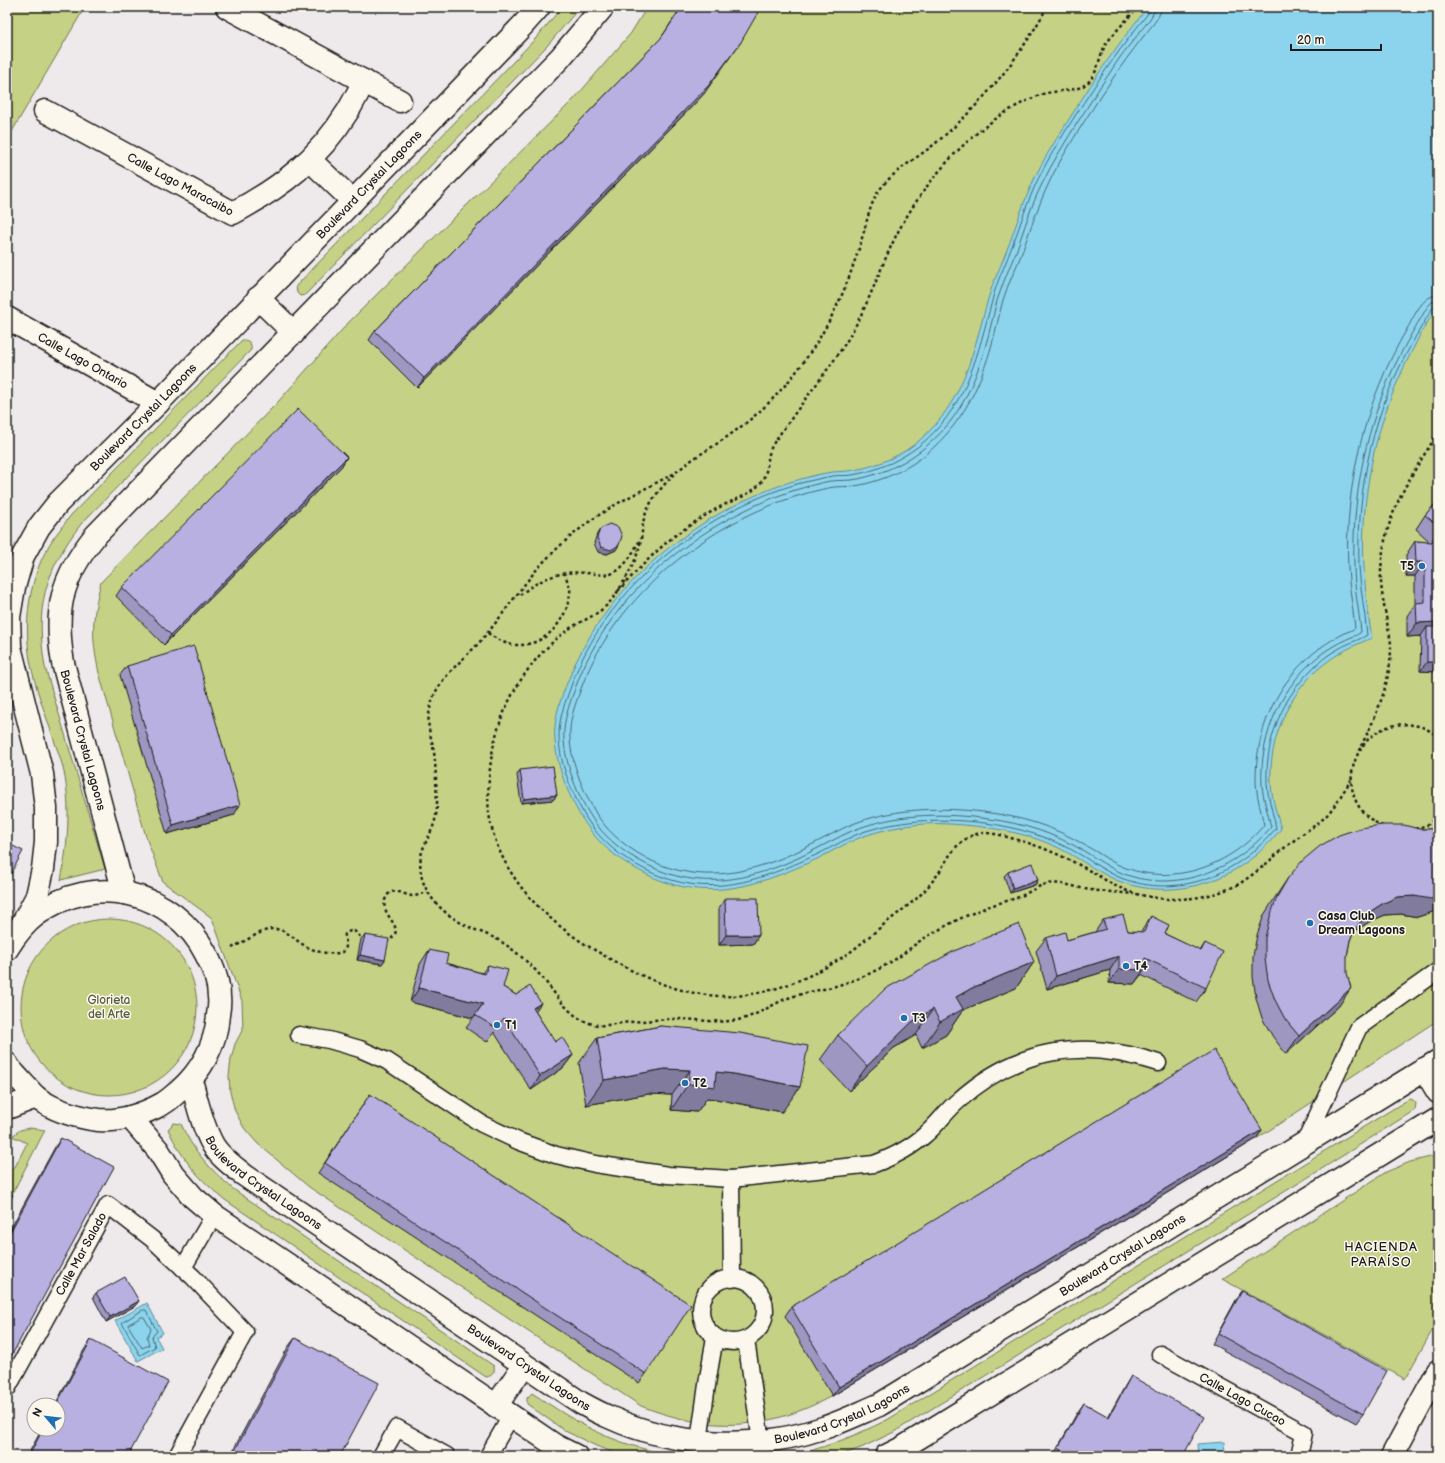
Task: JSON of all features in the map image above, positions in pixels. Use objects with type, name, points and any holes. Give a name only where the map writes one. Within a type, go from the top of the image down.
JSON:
[{"type":"street","points":[[227,7],[400,101]]},
{"type":"street","name":"Boulevard Crystal Lagoons","points":[[19,930],[36,896],[43,869],[46,842],[46,808],[42,774],[10,646],[8,610],[23,556],[39,527],[58,503],[158,403],[518,30],[538,7]]},
{"type":"street","name":"Boulevard Crystal Lagoons","points":[[124,893],[63,663],[59,641],[59,620],[62,598],[69,575],[80,554],[95,536],[560,58],[603,7]]},
{"type":"street","name":"Calle Lago Maracaibo","points":[[45,111],[233,213],[261,198],[286,181],[310,160],[331,136],[349,110],[364,81]]},
{"type":"street","points":[[310,160],[353,201]]},
{"type":"street","points":[[258,298],[294,333]]},
{"type":"street","name":"Calle Lago Ontario","points":[[7,318],[158,403]]},
{"type":"street","points":[[7,949],[19,930],[36,915],[56,902],[78,894],[101,891],[124,893],[154,902],[179,918],[199,940],[209,959],[213,967],[219,996],[218,1027],[208,1055],[191,1080],[163,1104],[130,1117],[105,1120],[81,1118],[57,1110],[36,1097],[7,1064]]},
{"type":"street","points":[[1431,1065],[1438,1092]]},
{"type":"street","name":"Boulevard Crystal Lagoons","points":[[191,1080],[213,1145],[244,1175],[524,1365],[582,1403],[609,1417],[638,1428],[660,1434],[699,1441],[729,1443],[761,1441],[822,1429],[879,1405],[1431,1065]]},
{"type":"street","points":[[7,1108],[36,1097]]},
{"type":"street","points":[[130,1117],[158,1150],[173,1174],[193,1197],[214,1215],[556,1446],[576,1456]]},
{"type":"street","points":[[886,1456],[916,1440],[1438,1119]]},
{"type":"street","points":[[1386,1150],[1416,1141],[1438,1138]]},
{"type":"street","points":[[504,1411],[524,1365]]},
{"type":"street","points":[[1392,1456],[1438,1371]]},
{"type":"lane","points":[[1304,1144],[1359,1027],[1438,971]]},
{"type":"lane","points":[[299,1035],[329,1040],[360,1049],[387,1061],[482,1124],[518,1141],[556,1155],[595,1164],[668,1175],[731,1179],[874,1164],[894,1156],[927,1134],[956,1102],[995,1073],[1016,1063],[1039,1055],[1087,1049],[1135,1055],[1158,1063]]},
{"type":"lane","points":[[731,1179],[732,1279]]},
{"type":"lane","name":"Calle Mar Salado","points":[[7,1389],[108,1204],[152,1239],[220,1304],[245,1332],[176,1456]]},
{"type":"lane","points":[[183,1268],[214,1215]]},
{"type":"lane","points":[[724,1279],[732,1279],[745,1280],[754,1286],[761,1294],[765,1315],[762,1325],[755,1334],[746,1340],[736,1342],[725,1341],[715,1337],[708,1330],[703,1321],[701,1311],[703,1300],[715,1284],[724,1279]]},
{"type":"lane","points":[[699,1441],[715,1337]]},
{"type":"lane","points":[[746,1340],[761,1441]]},
{"type":"lane","name":"Calle Lago Cucao","points":[[1160,1354],[1304,1433],[1299,1456]]},
{"type":"lane","points":[[488,1456],[504,1411]]},
{"type":"lane","points":[[381,1456],[397,1428],[447,1456]]},
{"type":"path","points":[[1047,7],[1025,42],[981,99],[935,144],[899,170],[888,180],[878,193],[866,219],[864,233],[852,271],[836,307],[824,329],[796,371],[771,400],[742,427],[710,449],[677,471],[645,487],[594,518],[574,534],[542,564],[488,634],[439,684],[433,696],[429,710],[428,722],[429,735],[433,747],[437,807],[431,834],[424,845],[421,857],[420,870],[423,882],[427,892],[438,906],[451,917],[467,926],[491,936],[505,944],[523,958],[538,972],[569,1011],[580,1019],[592,1024],[607,1026],[621,1023],[681,1019],[720,1022],[738,1020],[754,1015],[775,1003],[797,994],[834,986],[869,974],[891,962],[925,938],[962,918],[1046,885],[1062,883],[1084,889],[1134,894],[1154,898],[1174,899],[1198,897],[1221,892],[1238,884],[1253,874],[1292,841],[1310,830],[1327,815],[1351,780]]},
{"type":"path","points":[[1134,894],[1113,885],[1089,870],[1036,845],[994,833],[973,835],[954,849],[931,884],[919,897],[854,949],[818,971],[777,988],[754,994],[731,996],[708,995],[679,990],[652,981],[619,965],[574,938],[552,921],[535,904],[520,885],[505,861],[494,836],[489,813],[489,789],[494,744],[501,720],[511,696],[538,657],[555,640],[575,625],[597,614],[607,605],[645,562],[676,535],[720,507],[757,488],[763,480],[767,470],[768,459],[772,446],[804,400],[835,360],[867,302],[899,230],[912,208],[942,167],[979,132],[998,117],[1018,105],[1049,92],[1073,89],[1086,84],[1097,69],[1099,60],[1106,45],[1138,7]]},
{"type":"path","points":[[1388,827],[1377,823],[1363,812],[1355,797],[1351,780],[1353,762],[1374,721],[1389,670],[1391,645],[1382,594],[1381,572],[1383,550],[1388,529],[1394,509],[1406,484],[1438,432]]},
{"type":"path","points":[[615,595],[631,569],[637,555],[642,537],[644,518],[649,506],[656,494],[677,471]]},
{"type":"path","points":[[516,598],[528,588],[554,575],[587,573],[604,576],[613,573],[621,568],[630,558],[642,537]]},
{"type":"path","points":[[488,634],[500,641],[515,645],[530,644],[541,640],[550,633],[558,625],[564,615],[568,602],[570,590],[565,574]]},
{"type":"path","points":[[1361,746],[1374,734],[1389,726],[1406,724],[1423,728],[1438,736]]},
{"type":"path","points":[[1411,830],[1427,825],[1438,817]]},
{"type":"path","points":[[383,940],[388,942],[396,934],[396,929],[385,907],[387,897],[392,892],[399,891],[412,896],[427,892]]},
{"type":"path","points":[[209,959],[271,929],[289,934],[307,946],[327,954],[343,952],[346,949],[347,944],[344,940],[345,934],[349,931],[357,932],[359,936],[371,938]]},
{"type":"green space","points":[[7,7],[85,7],[7,140]]},
{"type":"green space","points":[[562,7],[580,7],[547,46],[305,295],[300,296],[297,293],[296,286],[537,37]]},
{"type":"green space","points":[[647,7],[1438,7],[1438,1020],[1256,1139],[832,1396],[808,1408],[784,1416],[761,1422],[738,1424],[715,1424],[691,1421],[641,1406],[309,1187],[257,1143],[244,1128],[235,1111],[230,1092],[229,1076],[235,1044],[243,1029],[242,1001],[212,918],[163,882],[147,840],[99,673],[94,638],[94,617],[101,582],[277,403],[349,322],[575,98],[631,33]]},
{"type":"green space","points":[[242,340],[250,342],[251,350],[81,524],[58,558],[45,591],[41,627],[45,667],[105,869],[61,880],[68,826],[66,786],[61,762],[34,680],[29,653],[28,618],[33,583],[46,551],[71,515]]},
{"type":"green space","name":"Glorieta del Arte","points":[[100,919],[118,919],[151,929],[165,939],[177,951],[187,965],[193,981],[197,998],[197,1016],[193,1033],[187,1049],[177,1063],[165,1075],[151,1085],[135,1091],[118,1095],[100,1095],[67,1085],[53,1075],[41,1063],[31,1049],[25,1033],[21,1016],[21,998],[31,965],[41,951],[53,939],[67,929],[83,923]]},
{"type":"green space","points":[[1409,1099],[1416,1103],[1415,1110],[894,1432],[863,1447],[839,1456],[784,1456],[824,1447],[887,1420]]},
{"type":"green space","points":[[174,1123],[181,1124],[191,1143],[203,1160],[233,1189],[494,1366],[493,1373],[486,1377],[225,1200],[199,1176],[179,1150],[168,1129]]},
{"type":"green space","points":[[30,1128],[45,1130],[9,1200],[7,1198],[7,1171],[15,1167],[27,1143],[12,1136],[20,1130]]},
{"type":"green space","points":[[1438,1155],[1438,1320],[1405,1379],[1222,1279],[1386,1172],[1410,1162]]},
{"type":"green space","points":[[532,1393],[575,1420],[620,1442],[639,1448],[679,1456],[622,1456],[596,1446],[565,1431],[527,1404],[527,1398]]},
{"type":"water","points":[[1148,7],[1438,7],[1438,308],[1416,342],[1391,397],[1371,464],[1366,498],[1364,566],[1372,638],[1341,653],[1317,670],[1304,683],[1285,714],[1273,748],[1271,766],[1272,796],[1281,829],[1257,854],[1233,871],[1201,884],[1184,888],[1167,889],[1150,889],[1132,886],[1116,880],[1099,872],[1059,848],[1038,839],[1014,832],[976,826],[950,824],[904,826],[870,834],[775,877],[734,888],[713,890],[671,884],[648,875],[631,866],[602,844],[590,830],[569,794],[559,766],[556,752],[555,726],[560,702],[575,664],[592,632],[613,603],[637,576],[664,552],[693,530],[724,511],[757,495],[790,482],[833,472],[851,471],[881,463],[914,445],[935,425],[947,409],[965,375],[978,337],[992,286],[1031,186],[1040,167],[1099,72]]},
{"type":"water","points":[[147,1303],[163,1333],[156,1337],[162,1348],[138,1361],[115,1321]]},
{"type":"water","points":[[1224,1442],[1225,1453],[1233,1452],[1233,1456],[1198,1456],[1197,1444]]},
{"type":"building","points":[[682,7],[761,7],[741,42],[709,85],[424,378],[375,331],[661,38]]},
{"type":"building","points":[[298,409],[347,457],[171,635],[122,587]]},
{"type":"building","points":[[1438,501],[1438,526],[1425,515]]},
{"type":"building","points":[[609,524],[618,527],[622,536],[619,545],[611,550],[601,547],[597,538],[600,529]]},
{"type":"building","points":[[1438,526],[1438,622],[1417,623],[1416,603],[1425,602],[1425,562],[1416,562],[1415,541],[1432,542]]},
{"type":"building","points":[[1427,627],[1438,627],[1438,662],[1427,662]]},
{"type":"building","points":[[194,646],[240,805],[173,825],[127,666]]},
{"type":"building","points":[[553,766],[557,795],[524,799],[520,770]]},
{"type":"building","points":[[1382,825],[1404,825],[1419,829],[1438,828],[1438,896],[1431,899],[1414,896],[1397,897],[1368,913],[1358,925],[1350,940],[1347,956],[1347,973],[1351,988],[1299,1036],[1285,1019],[1275,1000],[1268,980],[1265,959],[1265,938],[1277,897],[1288,878],[1302,861],[1320,846],[1339,835],[1360,828]]},
{"type":"building","points":[[7,843],[23,851],[7,881]]},
{"type":"building","points":[[1032,863],[1038,880],[1013,889],[1008,872]]},
{"type":"building","points":[[725,898],[758,898],[759,935],[726,935]]},
{"type":"building","points":[[1123,915],[1128,931],[1144,932],[1151,916],[1169,925],[1165,934],[1201,951],[1205,943],[1223,952],[1206,988],[1145,958],[1144,970],[1119,969],[1119,956],[1056,976],[1046,938],[1065,932],[1067,940],[1106,929],[1103,920]]},
{"type":"building","name":"T3","points":[[1019,924],[1034,962],[972,988],[956,997],[963,1009],[940,1022],[933,1009],[912,1022],[867,1066],[838,1035],[885,989],[954,951]]},
{"type":"building","points":[[365,935],[389,939],[385,960],[360,955]]},
{"type":"building","points":[[429,950],[448,954],[446,963],[485,974],[488,965],[508,970],[503,987],[516,995],[530,986],[541,1003],[533,1008],[555,1042],[562,1037],[573,1055],[540,1076],[504,1018],[496,1028],[475,1015],[483,1004],[419,988]]},
{"type":"building","points":[[661,1026],[740,1033],[808,1046],[800,1087],[716,1072],[715,1087],[688,1084],[690,1070],[665,1069],[604,1080],[597,1038]]},
{"type":"building","points":[[1214,1050],[1262,1130],[839,1387],[791,1307]]},
{"type":"building","points":[[370,1094],[691,1305],[646,1374],[325,1163]]},
{"type":"building","points":[[61,1138],[114,1167],[7,1364],[7,1238]]},
{"type":"building","points":[[7,1192],[13,1195],[7,1205]]},
{"type":"building","points":[[125,1277],[139,1301],[110,1317],[96,1293]]},
{"type":"building","points":[[1242,1291],[1387,1371],[1363,1414],[1218,1334]]},
{"type":"building","points":[[295,1338],[379,1383],[340,1456],[232,1456]]},
{"type":"building","points":[[91,1340],[168,1382],[128,1456],[29,1456],[39,1437],[66,1437],[66,1397],[60,1397]]},
{"type":"building","points":[[1131,1376],[1204,1417],[1183,1456],[1073,1456],[1058,1448],[1084,1403],[1109,1417]]},
{"type":"place","name":"T5","points":[[1422,566]]},
{"type":"place","name":"Casa Club Dream Lagoons","points":[[1310,923]]},
{"type":"place","name":"T4","points":[[1126,966]]},
{"type":"place","name":"T3","points":[[904,1018]]},
{"type":"place","name":"T1","points":[[497,1025]]},
{"type":"place","name":"T2","points":[[685,1083]]},
{"type":"district","name":"HACIENDA PARAÍSO","points":[[1381,1254]]}]
